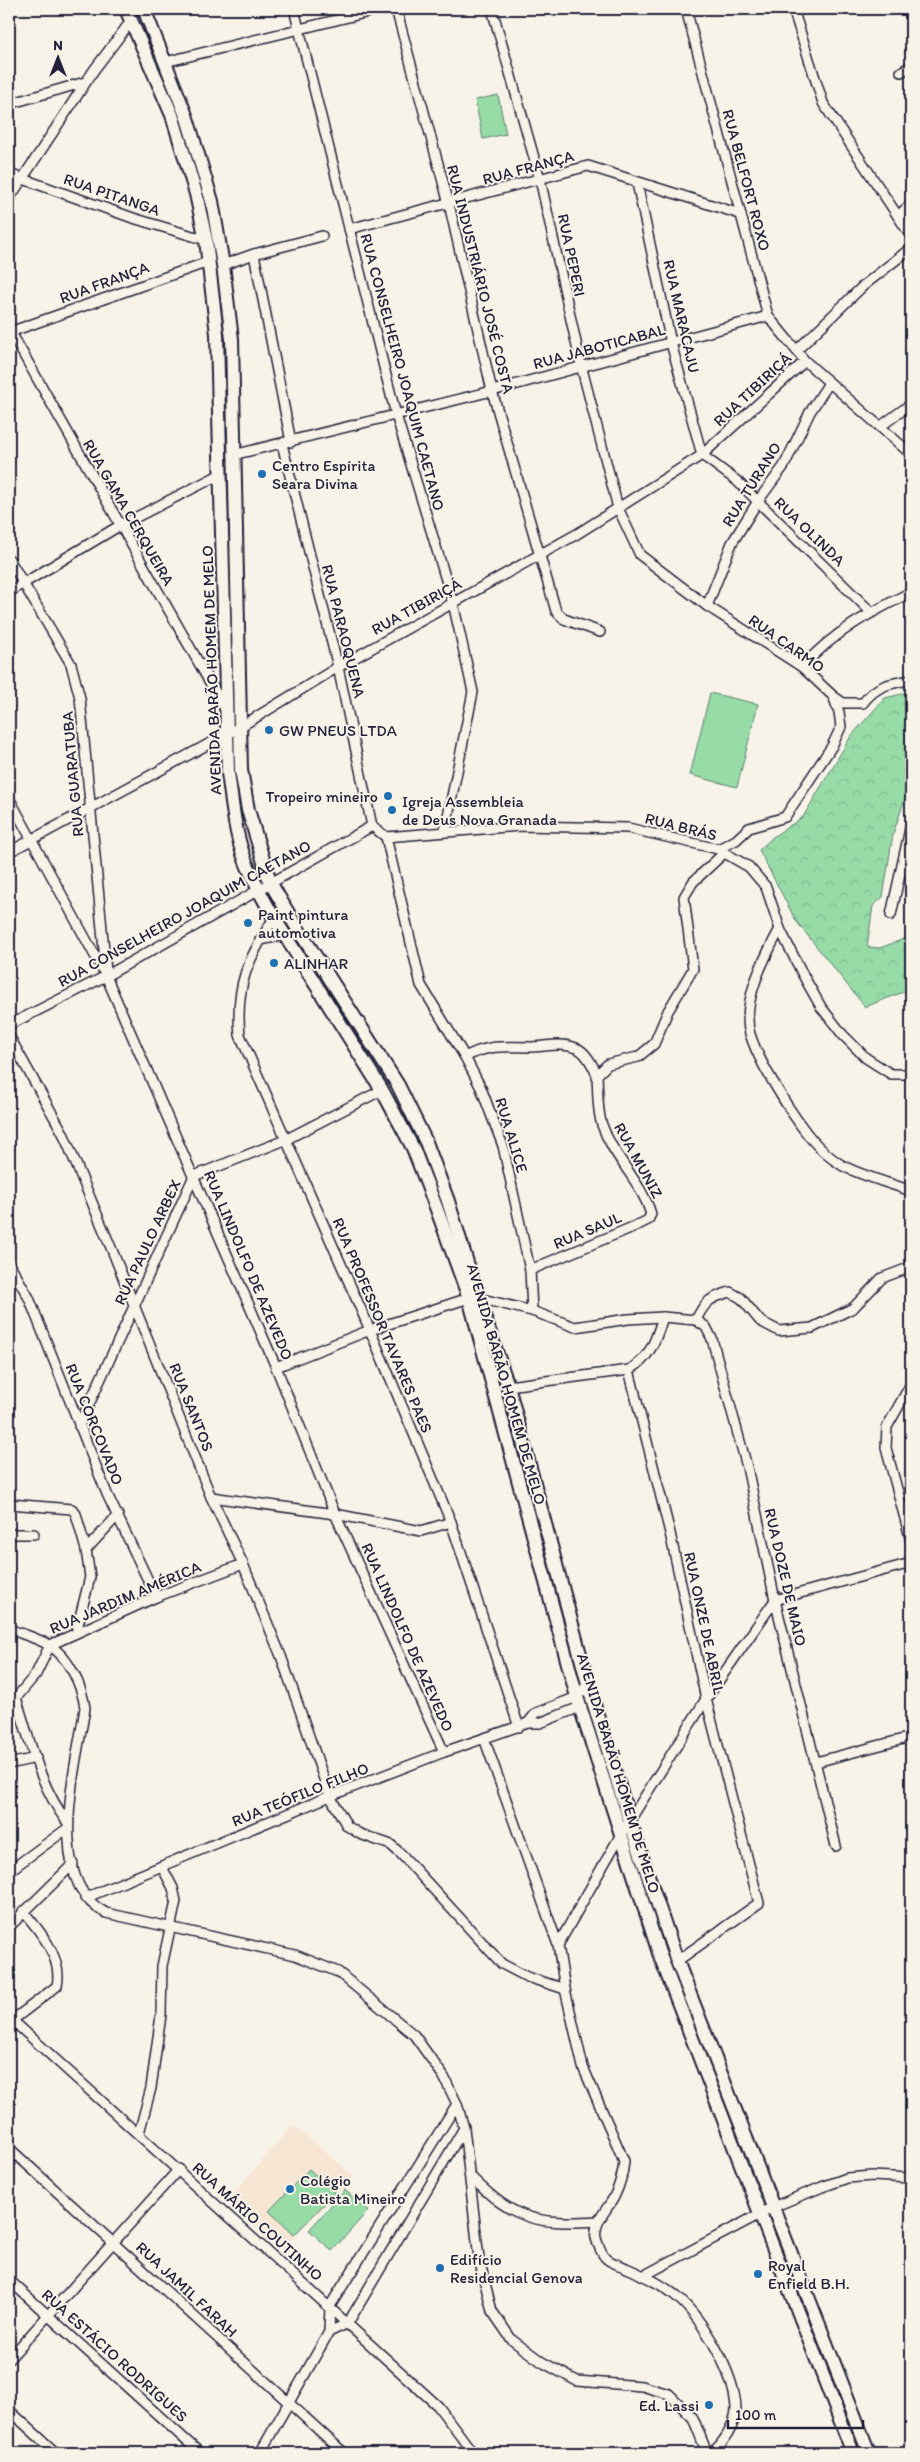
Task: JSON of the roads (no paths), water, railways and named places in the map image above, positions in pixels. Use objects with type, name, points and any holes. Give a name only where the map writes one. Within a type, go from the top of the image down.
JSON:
[{"type":"main road","name":"AVENIDA BARÃO HOMEM DE MELO","points":[[126,9],[172,115],[196,194],[206,240],[217,334],[228,773],[243,854],[258,890],[274,918],[382,1090],[413,1148],[473,1298],[490,1334],[508,1386],[588,1684],[630,1822],[677,1962],[869,2453]]},
{"type":"main road","name":"AVENIDA BARÃO HOMEM DE MELO","points":[[144,9],[187,118],[212,201],[224,264],[232,339],[241,770],[248,810],[270,882],[290,918],[398,1086],[426,1142],[445,1193],[578,1702],[620,1836],[659,1953],[853,2453]]},
{"type":"main road","points":[[659,1953],[667,1963],[677,1962]]},
{"type":"street","name":"RUA CONSELHEIRO JOAQUIM CAETANO","points":[[294,9],[396,414],[453,602],[473,692],[445,831]]},
{"type":"street","points":[[165,62],[381,9]]},
{"type":"street","name":"RUA INDUSTRIÁRIO JOSÉ COSTA","points":[[396,9],[449,204],[492,390],[538,556],[556,611],[564,619],[600,632]]},
{"type":"street","name":"RUA PEPERI","points":[[492,9],[540,179],[581,365],[618,508]]},
{"type":"street","name":"RUA BELFORT ROXO","points":[[686,9],[768,316],[797,350]]},
{"type":"street","points":[[793,9],[823,103],[911,236]]},
{"type":"street","points":[[9,199],[85,82],[131,21]]},
{"type":"street","points":[[902,72],[911,66]]},
{"type":"street","points":[[9,104],[85,82]]},
{"type":"street","name":"RUA FRANÇA","points":[[349,229],[588,166],[740,214]]},
{"type":"street","name":"RUA PITANGA","points":[[9,174],[133,218],[206,240]]},
{"type":"street","name":"RUA MARACAJU","points":[[637,182],[671,344],[702,455]]},
{"type":"street","points":[[898,216],[911,204]]},
{"type":"street","points":[[224,264],[322,236]]},
{"type":"street","points":[[797,350],[863,286],[911,248]]},
{"type":"street","points":[[254,254],[292,442]]},
{"type":"street","name":"RUA FRANÇA","points":[[10,331],[208,262]]},
{"type":"street","name":"RUA JABOTICABAL","points":[[234,455],[292,442],[581,365],[671,344],[768,316]]},
{"type":"street","name":"RUA GAMA CERQUEIRA","points":[[10,331],[119,526],[225,709]]},
{"type":"street","name":"RUA TIBIRIÇÁ","points":[[9,852],[240,727],[453,602],[538,556],[702,455],[805,360],[797,350]]},
{"type":"street","points":[[805,360],[911,454]]},
{"type":"street","name":"RUA TURANO","points":[[707,606],[732,543],[758,501],[784,466],[810,412],[829,383]]},
{"type":"street","points":[[881,426],[911,404]]},
{"type":"street","name":"RUA PARAOQUENA","points":[[282,444],[338,668],[372,826]]},
{"type":"street","name":"RUA OLINDA","points":[[702,455],[737,480],[871,612]]},
{"type":"street","points":[[9,592],[119,526],[221,474]]},
{"type":"street","name":"RUA CARMO","points":[[618,508],[640,555],[707,606],[802,667],[833,696]]},
{"type":"street","name":"RUA GUARATUBA","points":[[9,559],[71,664],[80,698],[106,976]]},
{"type":"street","points":[[802,667],[822,645],[842,629],[911,592]]},
{"type":"street","points":[[833,696],[844,703],[863,703],[872,691],[890,683],[911,680]]},
{"type":"street","points":[[465,1057],[479,1050],[503,1045],[530,1047],[566,1046],[578,1048],[592,1064],[596,1075],[608,1064],[638,1057],[654,1044],[668,1011],[693,970],[684,897],[693,882],[721,851],[749,828],[785,818],[832,746],[841,727],[839,712],[833,696]]},
{"type":"street","name":"RUA LINDOLFO DE AZEVEDO","points":[[9,798],[106,976],[276,1367],[335,1514],[444,1752]]},
{"type":"street","points":[[892,915],[911,824]]},
{"type":"street","points":[[372,826],[386,837]]},
{"type":"street","name":"RUA CONSELHEIRO JOAQUIM CAETANO","points":[[9,1025],[106,976],[372,826]]},
{"type":"street","name":"RUA BRÁS","points":[[386,837],[520,826],[628,828],[721,851],[749,867],[766,887],[780,929],[821,1007],[843,1035],[866,1058],[891,1074],[911,1074]]},
{"type":"street","name":"RUA ALICE","points":[[386,837],[421,985],[465,1057],[481,1088],[503,1146],[530,1270],[532,1311]]},
{"type":"street","name":"RUA PROFESSOR TAVARES PAES","points":[[274,918],[255,948],[238,995],[240,1035],[370,1330],[451,1522],[519,1727]]},
{"type":"street","points":[[780,929],[765,957],[752,992],[750,1012],[750,1032],[768,1076],[809,1139],[840,1165],[911,1191]]},
{"type":"street","points":[[260,940],[285,935]]},
{"type":"street","name":"RUA SANTOS","points":[[9,1036],[63,1133],[212,1497],[243,1564],[281,1656],[330,1796],[347,1826],[360,1834],[391,1846],[402,1855],[502,1964],[527,1978],[565,1989]]},
{"type":"street","name":"RUA MUNIZ","points":[[596,1075],[601,1124],[615,1152],[644,1194],[651,1214]]},
{"type":"street","name":"RUA PAULO ARBEX","points":[[79,1426],[194,1176],[285,1140],[382,1090]]},
{"type":"street","name":"RUA SAUL","points":[[530,1270],[640,1224],[648,1220],[651,1214]]},
{"type":"street","name":"RUA CORCOVADO","points":[[9,1263],[28,1298],[79,1426],[156,1597]]},
{"type":"street","points":[[276,1367],[370,1330],[473,1298],[532,1311],[575,1328],[628,1319],[664,1318],[696,1320],[704,1304],[715,1296],[730,1292],[740,1298],[760,1321],[778,1331],[812,1328],[833,1316],[853,1308],[882,1278],[911,1267]]},
{"type":"street","points":[[508,1386],[629,1370],[638,1365],[648,1354],[664,1318]]},
{"type":"street","name":"RUA DOZE DE MAIO","points":[[696,1320],[706,1327],[712,1339],[747,1467],[775,1600],[836,1846]]},
{"type":"street","name":"RUA ONZE DE ABRIL","points":[[629,1370],[670,1533],[706,1699],[759,1903],[677,1962]]},
{"type":"street","points":[[911,1384],[888,1427],[886,1448],[911,1541]]},
{"type":"street","points":[[212,1497],[335,1514],[421,1531],[451,1522]]},
{"type":"street","points":[[9,1504],[72,1509],[76,1514],[86,1550],[90,1577],[76,1633]]},
{"type":"street","points":[[86,1550],[118,1515]]},
{"type":"street","points":[[9,1534],[34,1534]]},
{"type":"street","points":[[558,1945],[620,1836],[706,1699],[775,1600],[911,1562]]},
{"type":"street","name":"RUA JARDIM AMÉRICA","points":[[12,1697],[36,1674],[50,1645],[156,1597],[243,1564]]},
{"type":"street","points":[[9,1629],[50,1645],[73,1672],[83,1692],[85,1708],[68,1826],[73,1864],[85,1898],[94,1907],[106,1913],[169,1929],[295,1955],[338,1972],[414,2035],[444,2077],[457,2104],[464,2128],[471,2177],[479,2259],[492,2311],[512,2340],[542,2362],[577,2381],[642,2386],[669,2394],[692,2418],[709,2453],[720,2447],[728,2433],[736,2410],[731,2382],[715,2348],[697,2318],[675,2295],[643,2276],[606,2258],[595,2237],[598,2221],[614,2197],[623,2177],[624,2161],[583,2067],[565,1989],[558,1945],[484,1738]]},
{"type":"street","points":[[578,1702],[588,1684]]},
{"type":"street","points":[[12,1697],[58,1810],[68,1826]]},
{"type":"street","name":"RUA TEÓFILO FILHO","points":[[85,1898],[330,1796],[444,1752],[519,1727],[528,1723],[536,1713],[578,1702]]},
{"type":"street","points":[[816,1762],[911,1737]]},
{"type":"street","points":[[9,1764],[36,1758]]},
{"type":"street","points":[[9,1871],[68,1826]]},
{"type":"street","points":[[9,1927],[73,1864]]},
{"type":"street","points":[[139,2133],[151,2088],[162,2015],[162,1966],[176,1901],[173,1888],[162,1867]]},
{"type":"street","points":[[10,2021],[58,1986],[59,1977],[52,1953],[41,1932],[23,1912]]},
{"type":"street","name":"RUA MÁRIO COUTINHO","points":[[10,2021],[139,2133],[438,2406],[473,2453]]},
{"type":"street","points":[[260,2453],[330,2332],[330,2306],[457,2104]]},
{"type":"street","points":[[330,2332],[348,2323],[464,2128]]},
{"type":"street","name":"RUA JAMIL FARAH","points":[[9,2148],[115,2242],[344,2453]]},
{"type":"street","points":[[9,2359],[179,2169]]},
{"type":"street","points":[[643,2276],[773,2207],[847,2178],[872,2176],[911,2178]]},
{"type":"street","points":[[471,2177],[495,2201],[524,2217],[569,2223],[598,2221]]},
{"type":"street","name":"RUA ESTÁCIO RODRIGUES","points":[[9,2280],[200,2453]]},
{"type":"street","points":[[9,2410],[56,2453]]},
{"type":"place","name":"Centro Espírita Seara Divina","points":[[262,474]]},
{"type":"place","name":"GW PNEUS LTDA","points":[[269,730]]},
{"type":"place","name":"Tropeiro mineiro","points":[[388,796]]},
{"type":"place","name":"Igreja Assembleia de Deus Nova Granada","points":[[392,810]]},
{"type":"place","name":"Paint pintura automotiva","points":[[248,923]]},
{"type":"place","name":"ALINHAR","points":[[274,963]]},
{"type":"place","name":"Colégio Batista Mineiro","points":[[290,2189]]},
{"type":"place","name":"Edifício Residencial Genova","points":[[440,2268]]},
{"type":"place","name":"Royal Enfield B.H.","points":[[758,2274]]},
{"type":"place","name":"Ed. Lassi","points":[[709,2405]]}]
